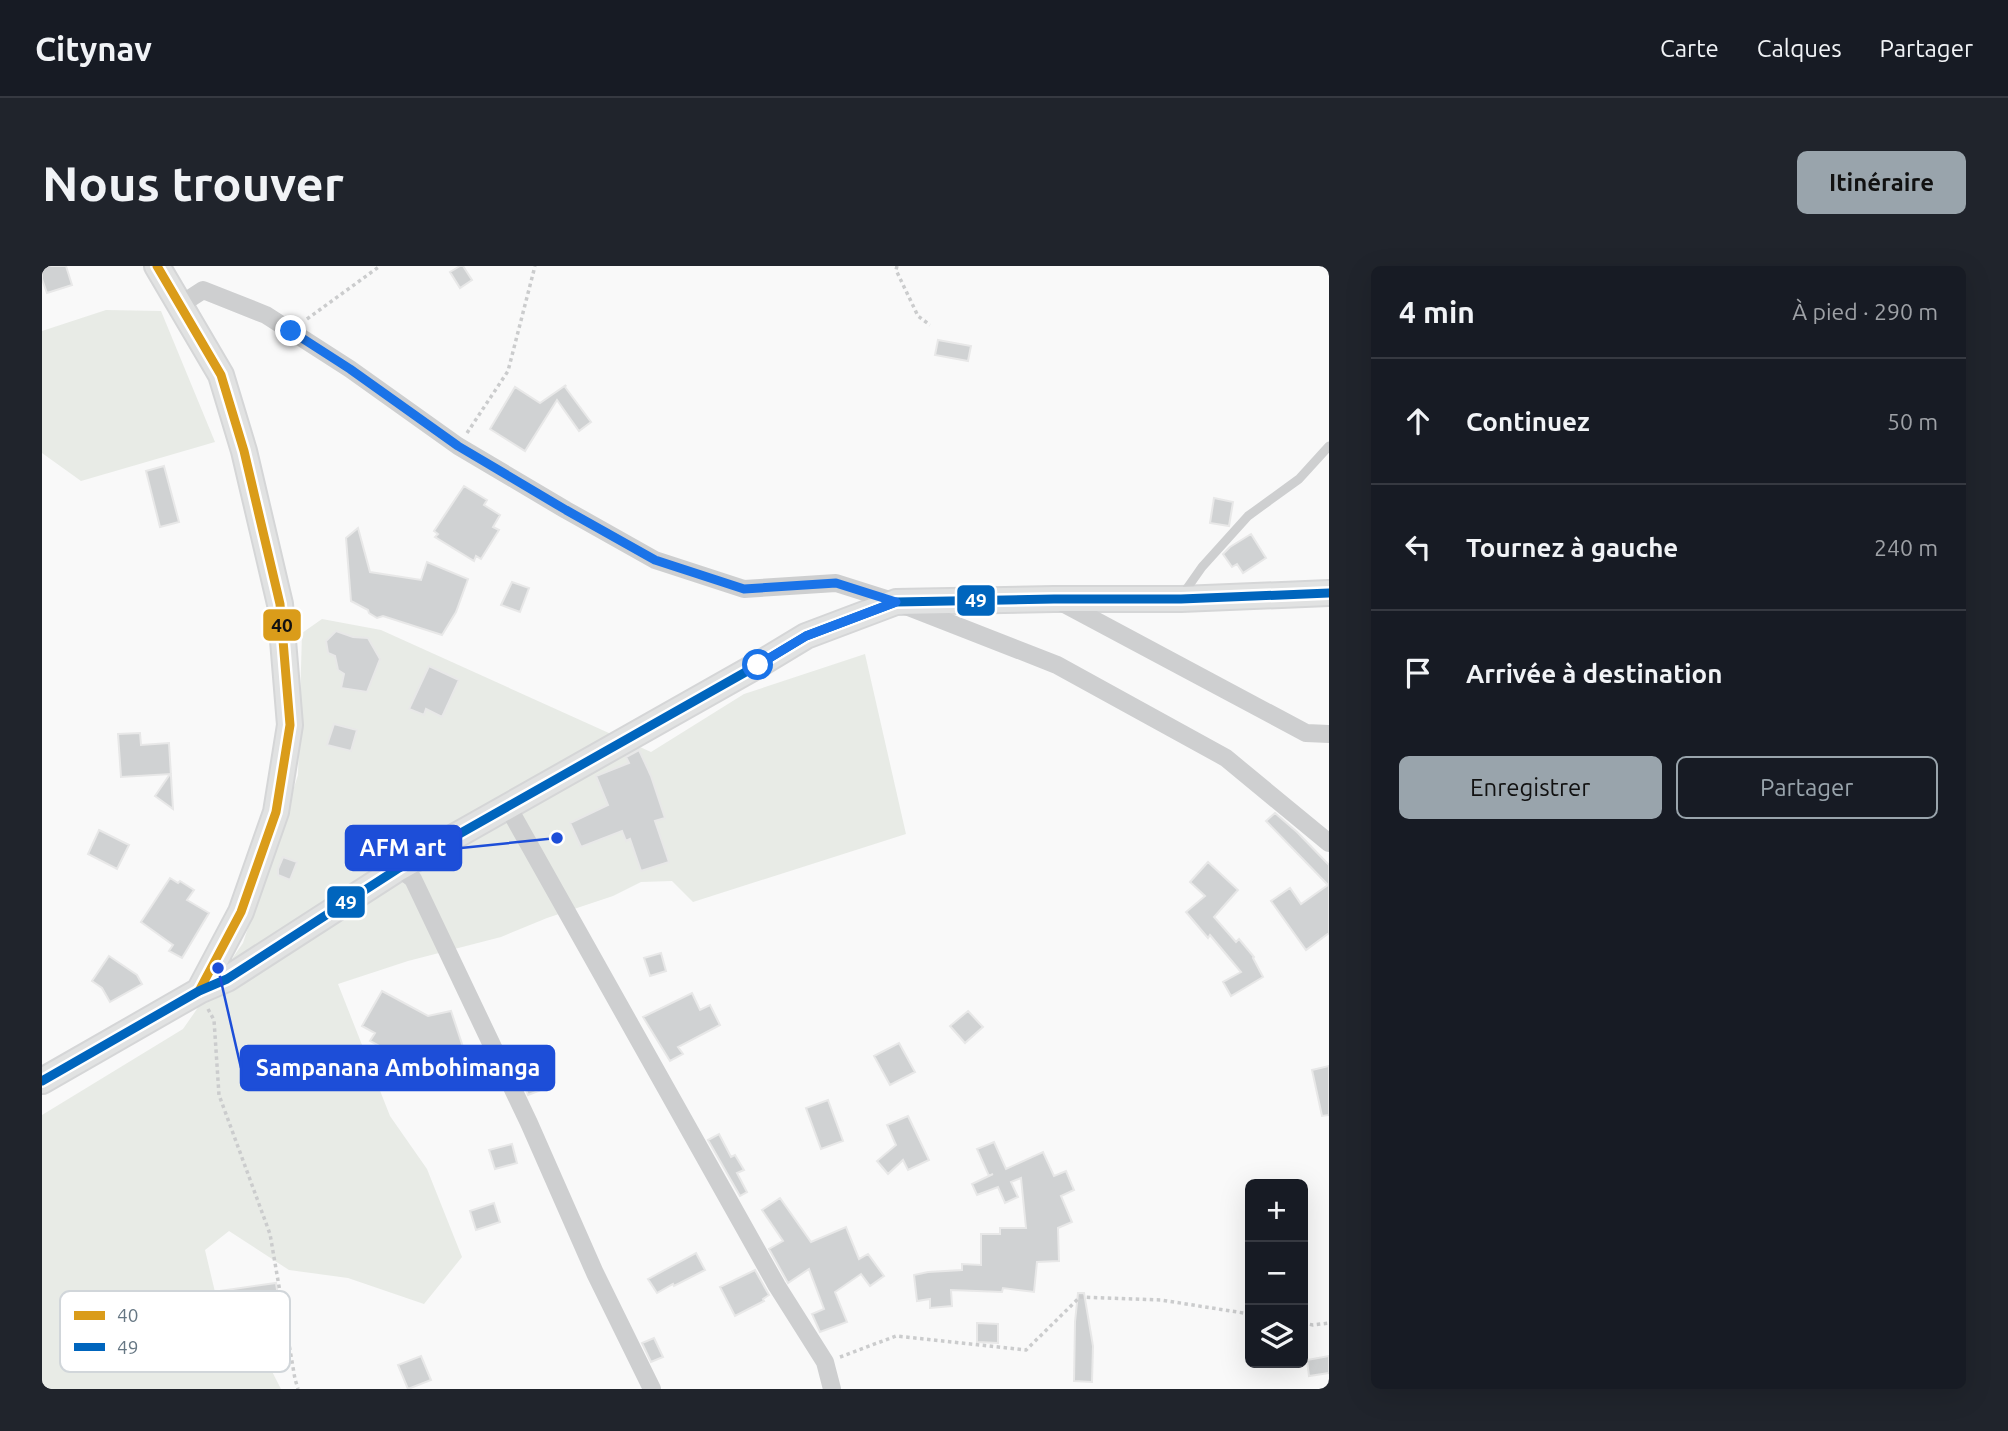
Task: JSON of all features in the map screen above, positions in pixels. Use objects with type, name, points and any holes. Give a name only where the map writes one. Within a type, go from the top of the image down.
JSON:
[{"type":"main road","points":[[157,266],[221,375],[244,451],[280,604],[290,725],[276,812],[242,912],[199,991]]},
{"type":"main road","points":[[42,1081],[199,991],[226,979],[399,868],[806,636],[896,602],[1181,599],[1329,593]]},
{"type":"street","points":[[180,305],[203,290],[266,315],[350,369],[458,446],[655,560],[744,589],[836,583],[896,602],[1057,665],[1226,758],[1329,843]]},
{"type":"street","points":[[1054,599],[1306,733],[1329,734]]},
{"type":"street","points":[[508,807],[777,1286],[825,1362],[832,1389]]},
{"type":"street","points":[[399,868],[413,879],[595,1273],[652,1389]]},
{"type":"lane","points":[[1181,599],[1202,567],[1248,516],[1299,479],[1329,446]]},
{"type":"path","points":[[291,331],[380,266]]},
{"type":"path","points":[[458,446],[508,372],[535,266]]},
{"type":"path","points":[[897,266],[896,270],[918,316],[930,324]]},
{"type":"path","points":[[199,991],[214,1020],[219,1095],[270,1234],[280,1291]]},
{"type":"path","points":[[825,1362],[896,1336],[1026,1350],[1080,1297],[1161,1300],[1245,1313]]},
{"type":"path","points":[[1308,1324],[1329,1323]]},
{"type":"path","points":[[290,1350],[298,1389]]},
{"type":"shaded area","points":[[106,310],[161,311],[215,442],[81,481],[42,453],[42,331]]},
{"type":"shaded area","points":[[322,619],[381,630],[651,752],[744,694],[865,654],[906,834],[693,902],[672,881],[641,882],[613,896],[501,937],[408,961],[338,984],[390,1116],[427,1169],[462,1257],[424,1304],[348,1278],[289,1270],[229,1231],[205,1250],[215,1291],[60,1291],[60,1372],[272,1372],[281,1389],[42,1389],[42,1115],[183,1029],[243,943],[298,775],[302,633]]},
{"type":"building","points":[[42,266],[66,266],[72,285],[47,293],[42,279]]},
{"type":"building","points":[[463,266],[472,280],[460,288],[450,272]]},
{"type":"building","points":[[938,340],[971,346],[968,361],[935,355]]},
{"type":"building","points":[[566,385],[591,422],[579,431],[557,400],[525,451],[490,429],[515,387],[540,403]]},
{"type":"building","points":[[164,466],[179,522],[160,527],[146,471]]},
{"type":"building","points":[[464,486],[487,500],[484,505],[500,515],[493,527],[499,530],[481,559],[476,556],[474,561],[435,537],[438,534],[434,531]]},
{"type":"building","points":[[1214,498],[1233,502],[1229,526],[1210,523]]},
{"type":"building","points":[[358,528],[370,572],[421,580],[427,562],[468,579],[456,612],[442,635],[383,616],[377,618],[351,601],[346,538]]},
{"type":"building","points":[[1251,534],[1266,558],[1243,573],[1237,564],[1232,567],[1223,554]]},
{"type":"building","points":[[512,582],[529,588],[520,612],[501,605]]},
{"type":"building","points":[[336,631],[353,637],[368,638],[380,659],[367,692],[341,688],[344,674],[338,670],[335,656],[328,653],[326,641]]},
{"type":"building","points":[[429,666],[459,680],[442,717],[426,709],[424,715],[409,709]]},
{"type":"building","points":[[334,724],[357,730],[351,751],[327,745]]},
{"type":"building","points":[[140,733],[141,745],[169,743],[173,809],[155,796],[170,774],[121,777],[118,734]]},
{"type":"building","points":[[639,750],[665,818],[655,821],[669,862],[641,871],[630,839],[626,841],[622,831],[581,847],[570,823],[608,805],[596,776],[629,763],[626,757]]},
{"type":"building","points":[[1275,813],[1329,865],[1329,933],[1306,950],[1271,901],[1290,888],[1301,904],[1328,885],[1266,821]]},
{"type":"building","points":[[99,830],[129,845],[117,869],[88,854]]},
{"type":"building","points":[[283,857],[297,862],[290,880],[278,875]]},
{"type":"building","points":[[1208,862],[1238,890],[1214,917],[1236,942],[1239,939],[1254,957],[1263,977],[1231,996],[1223,982],[1241,972],[1210,935],[1208,938],[1186,912],[1205,896],[1190,882]]},
{"type":"building","points":[[170,878],[194,890],[187,900],[209,913],[182,958],[169,951],[173,945],[141,922]]},
{"type":"building","points":[[661,953],[666,971],[650,976],[644,958]]},
{"type":"building","points":[[109,956],[137,975],[142,984],[110,1002],[102,988],[92,981]]},
{"type":"building","points":[[382,991],[428,1016],[451,1011],[463,1047],[413,1054],[407,1061],[370,1041],[375,1033],[362,1026]]},
{"type":"building","points":[[692,993],[700,1010],[710,1005],[720,1025],[678,1047],[683,1054],[670,1061],[643,1017]]},
{"type":"building","points":[[968,1011],[983,1027],[965,1043],[950,1026]]},
{"type":"building","points":[[899,1043],[915,1072],[890,1085],[874,1056]]},
{"type":"building","points":[[543,1062],[552,1086],[528,1095],[519,1071]]},
{"type":"building","points":[[1329,1066],[1329,1115],[1322,1116],[1312,1070]]},
{"type":"building","points":[[828,1100],[843,1141],[821,1149],[806,1108]]},
{"type":"building","points":[[908,1116],[929,1160],[908,1170],[903,1160],[888,1174],[877,1161],[896,1145],[887,1125]]},
{"type":"building","points":[[719,1134],[731,1157],[735,1155],[744,1170],[737,1173],[747,1192],[740,1196],[708,1140]]},
{"type":"building","points":[[994,1142],[1006,1169],[1043,1152],[1054,1176],[1066,1171],[1074,1190],[1061,1196],[1072,1222],[1058,1228],[1059,1261],[1037,1262],[1034,1292],[1003,1288],[1002,1292],[951,1290],[952,1306],[930,1308],[930,1299],[917,1301],[914,1275],[962,1270],[962,1264],[981,1265],[981,1234],[1000,1234],[1000,1228],[1026,1228],[1021,1178],[1011,1182],[1018,1197],[1005,1203],[998,1187],[977,1195],[972,1184],[989,1176],[977,1149]]},
{"type":"building","points":[[512,1144],[517,1163],[495,1169],[489,1150]]},
{"type":"building","points":[[780,1198],[811,1242],[846,1227],[859,1259],[868,1254],[884,1276],[870,1286],[861,1274],[835,1292],[847,1322],[820,1332],[812,1314],[824,1309],[809,1269],[788,1283],[769,1249],[783,1241],[762,1210]]},
{"type":"building","points":[[494,1203],[500,1222],[476,1230],[470,1211]]},
{"type":"building","points":[[696,1253],[705,1270],[657,1293],[648,1279]]},
{"type":"building","points":[[755,1270],[769,1295],[764,1301],[735,1316],[720,1287]]},
{"type":"building","points":[[276,1283],[277,1291],[219,1291]]},
{"type":"building","points":[[1078,1293],[1084,1293],[1093,1346],[1092,1382],[1074,1381]]},
{"type":"building","points":[[977,1323],[998,1324],[998,1343],[977,1342]]},
{"type":"building","points":[[654,1338],[663,1357],[651,1362],[642,1343]]},
{"type":"building","points":[[421,1356],[431,1380],[408,1389],[398,1365]]},
{"type":"building","points":[[1329,1356],[1329,1373],[1309,1376],[1308,1360]]},
{"type":"transit line","name":"40","points":[[157,266],[221,375],[244,451],[280,604],[290,725],[276,812],[241,912],[199,991]]},
{"type":"transit line","name":"49","points":[[42,1081],[199,991],[227,979],[399,868],[806,636],[896,602],[1181,599],[1329,593]]},
{"type":"place","name":"AFM art","points":[[557,838]]},
{"type":"place","name":"Sampanana Ambohimanga","points":[[218,968]]},
{"type":"route","points":[[291,331],[350,369],[458,446],[655,560],[744,589],[836,583],[896,602],[806,636],[758,665]]}]
